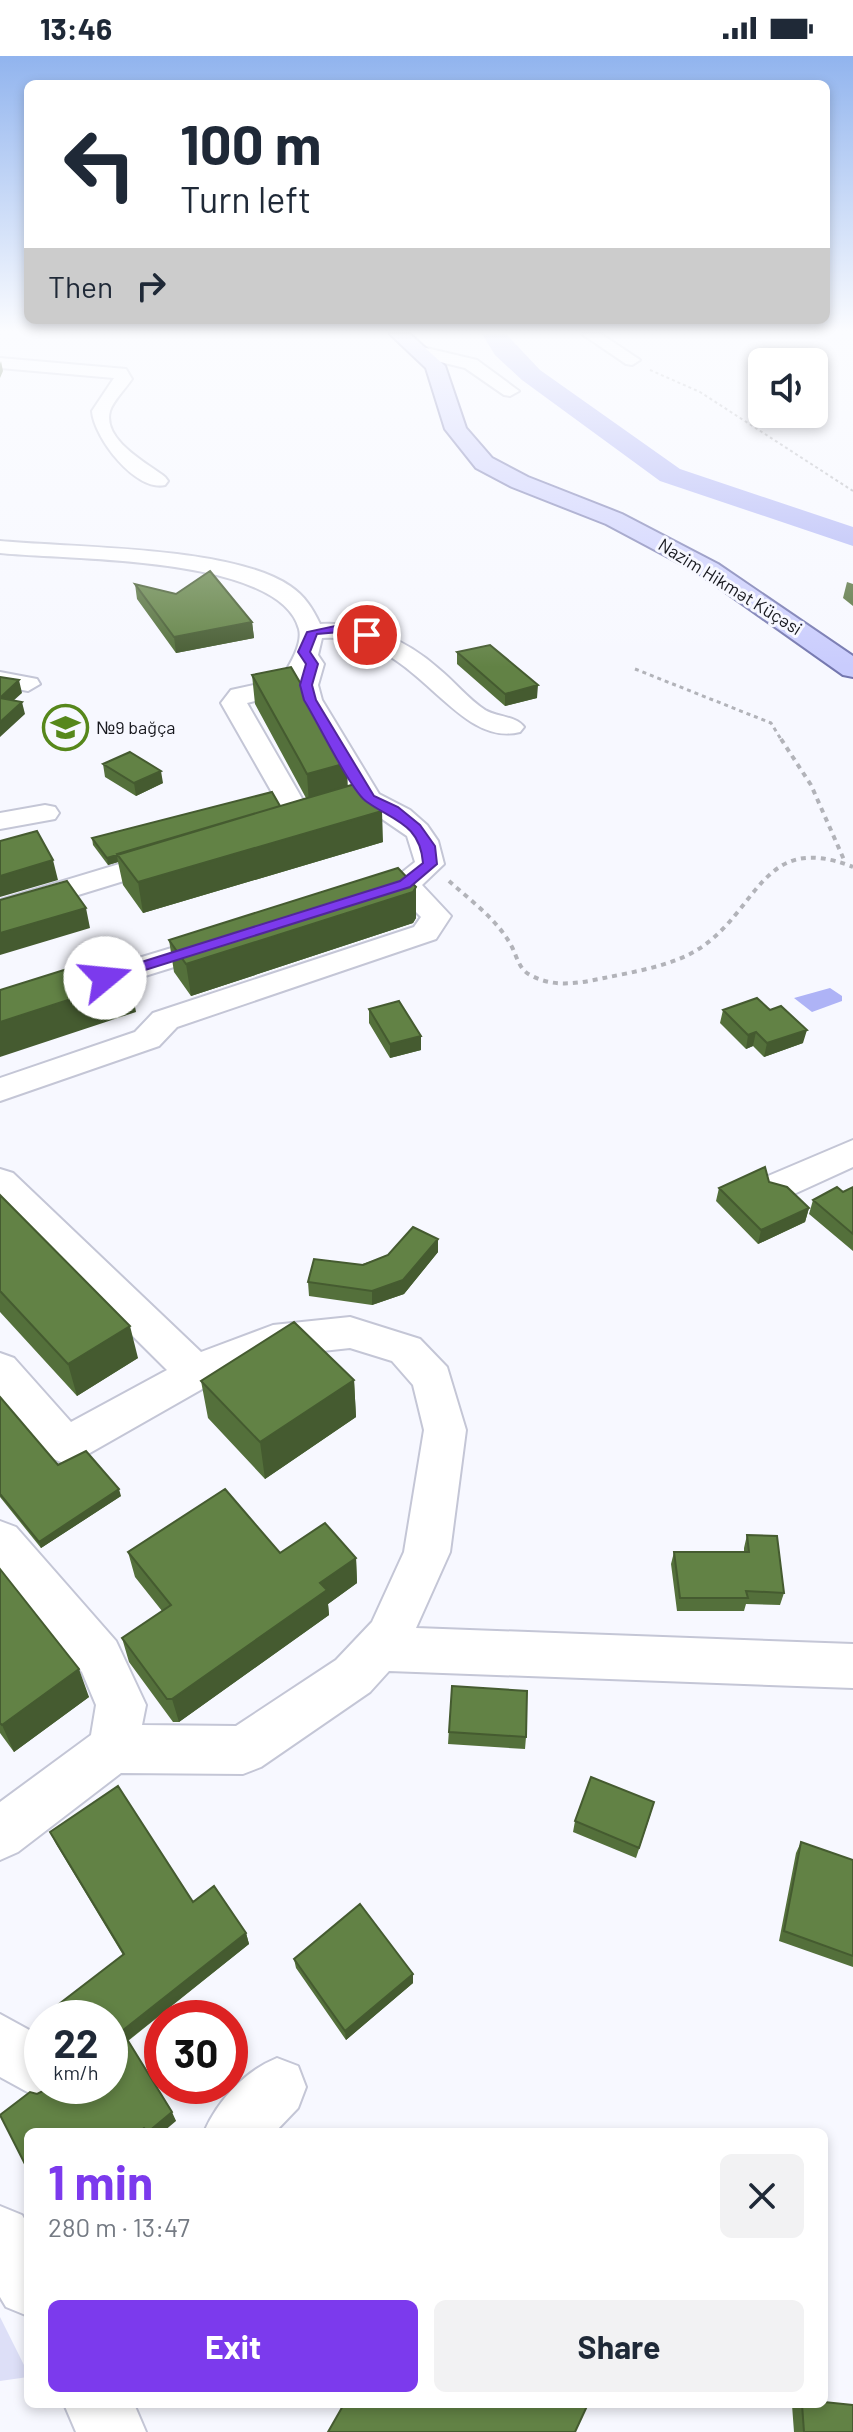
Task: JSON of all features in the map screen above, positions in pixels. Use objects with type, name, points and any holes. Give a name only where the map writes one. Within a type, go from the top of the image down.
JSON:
[{"type":"main road","name":"Nazim Hikmət Küçəsi","points":[[469,445],[484,463],[520,482],[614,519],[709,569],[853,669]]},
{"type":"street","points":[[113,445],[158,481]]},
{"type":"street","points":[[0,547],[226,568],[276,588],[302,609],[308,642],[298,685]]},
{"type":"street","points":[[308,642],[340,628],[367,635],[415,662],[482,721],[511,727]]},
{"type":"street","points":[[0,679],[28,684]]},
{"type":"street","points":[[298,685],[369,799],[394,810],[415,828],[429,846],[430,864],[405,884],[344,903]]},
{"type":"street","points":[[298,685],[240,695],[234,703],[300,818]]},
{"type":"street","points":[[270,827],[369,799]]},
{"type":"street","points":[[0,821],[45,813]]},
{"type":"street","points":[[0,910],[195,850]]},
{"type":"street","points":[[0,1090],[147,1039],[165,1020],[425,933],[434,924],[436,916],[405,884]]},
{"type":"street","points":[[0,1011],[253,932]]},
{"type":"street","points":[[131,970],[165,1020]]},
{"type":"street","points":[[781,1185],[853,1152]]},
{"type":"street","points":[[0,1182],[196,1373]]},
{"type":"street","points":[[0,1369],[66,1446],[196,1373],[273,1341],[350,1332],[406,1350],[432,1379],[445,1430],[427,1552],[389,1637],[353,1676],[243,1750],[113,1749],[1,1830]]},
{"type":"street","points":[[0,1541],[99,1657],[121,1705],[113,1749]]},
{"type":"street","points":[[379,1649],[853,1666]]},
{"type":"street","points":[[0,2043],[24,2059]]},
{"type":"street","points":[[238,2128],[277,2087]]},
{"type":"street","points":[[0,2237],[24,2278]]},
{"type":"street","points":[[99,2408],[113,2432]]},
{"type":"street","points":[[125,2432],[127,2408]]},
{"type":"path","points":[[777,445],[853,491]]},
{"type":"path","points":[[635,669],[771,723],[811,785],[845,863]]},
{"type":"path","points":[[430,864],[481,910],[513,948],[517,963],[526,973],[563,984],[673,960],[698,950],[770,872],[785,863],[807,855],[822,855],[853,867]]},
{"type":"shaded area","points":[[0,2317],[24,2365],[24,2378],[0,2381]]},
{"type":"water","points":[[830,988],[842,996],[842,1001],[812,1012],[794,998]]},
{"type":"building","points":[[210,571],[252,622],[174,637],[135,584],[176,594]]},
{"type":"building","points":[[490,645],[538,685],[505,694],[457,652]]},
{"type":"building","points":[[291,667],[347,763],[307,774],[252,675]]},
{"type":"building","points":[[0,677],[19,680],[0,698]]},
{"type":"building","points":[[0,698],[22,702],[0,722]]},
{"type":"building","points":[[130,752],[161,771],[134,783],[103,764]]},
{"type":"building","points":[[355,784],[382,811],[138,882],[117,854]]},
{"type":"building","points":[[272,792],[280,806],[107,858],[92,838]]},
{"type":"building","points":[[37,831],[53,860],[0,876],[0,841]]},
{"type":"building","points":[[398,868],[416,887],[413,892],[186,964],[169,940]]},
{"type":"building","points":[[67,881],[86,908],[0,933],[0,900]]},
{"type":"building","points":[[112,955],[130,980],[0,1022],[0,990]]},
{"type":"building","points":[[757,998],[770,1010],[781,1006],[807,1030],[767,1043],[756,1032],[748,1035],[723,1010]]},
{"type":"building","points":[[399,1001],[421,1036],[390,1044],[369,1009]]},
{"type":"building","points":[[765,1167],[769,1182],[787,1187],[809,1208],[761,1230],[719,1188]]},
{"type":"building","points":[[837,1187],[843,1192],[853,1187],[853,1234],[813,1200]]},
{"type":"building","points":[[0,1195],[130,1326],[68,1364],[0,1291]]},
{"type":"building","points":[[413,1227],[438,1239],[403,1280],[372,1291],[308,1282],[314,1259],[363,1265],[388,1255]]},
{"type":"building","points":[[294,1322],[354,1380],[260,1442],[201,1381]]},
{"type":"building","points":[[0,1397],[58,1465],[86,1451],[119,1489],[39,1542],[0,1494]]},
{"type":"building","points":[[225,1489],[280,1553],[325,1523],[356,1558],[320,1583],[327,1590],[172,1699],[167,1699],[122,1638],[171,1605],[128,1552]]},
{"type":"building","points":[[747,1535],[777,1536],[784,1593],[746,1591],[748,1598],[680,1598],[674,1552],[749,1552]]},
{"type":"building","points":[[0,1569],[79,1669],[2,1725],[0,1723]]},
{"type":"building","points":[[452,1686],[527,1691],[526,1737],[449,1732]]},
{"type":"building","points":[[591,1777],[654,1802],[639,1848],[575,1821]]},
{"type":"building","points":[[118,1786],[193,1902],[214,1886],[246,1933],[161,2000],[144,2000],[144,2014],[128,2026],[128,2000],[64,2000],[124,1954],[50,1832]]},
{"type":"building","points":[[801,1842],[853,1860],[853,1956],[784,1931]]},
{"type":"building","points":[[360,1904],[413,1974],[345,2031],[294,1959]]},
{"type":"building","points":[[128,2041],[144,2067],[144,2104],[167,2104],[172,2112],[153,2128],[24,2128],[24,2162],[0,2115],[24,2097],[24,2104],[128,2104]]},
{"type":"building","points":[[828,2402],[853,2405],[853,2432],[804,2432],[802,2408],[828,2408]]},
{"type":"building","points":[[342,2408],[586,2408],[575,2432],[328,2432]]},
{"type":"waterway","points":[[628,445],[670,475],[853,537]]},
{"type":"place","name":"№9 bağça","points":[[65,728]]},
{"type":"route","points":[[105,978],[405,884],[430,864],[429,846],[415,828],[394,810],[369,799],[310,700],[306,685],[312,664],[304,652],[312,632],[340,628],[367,635]]}]
